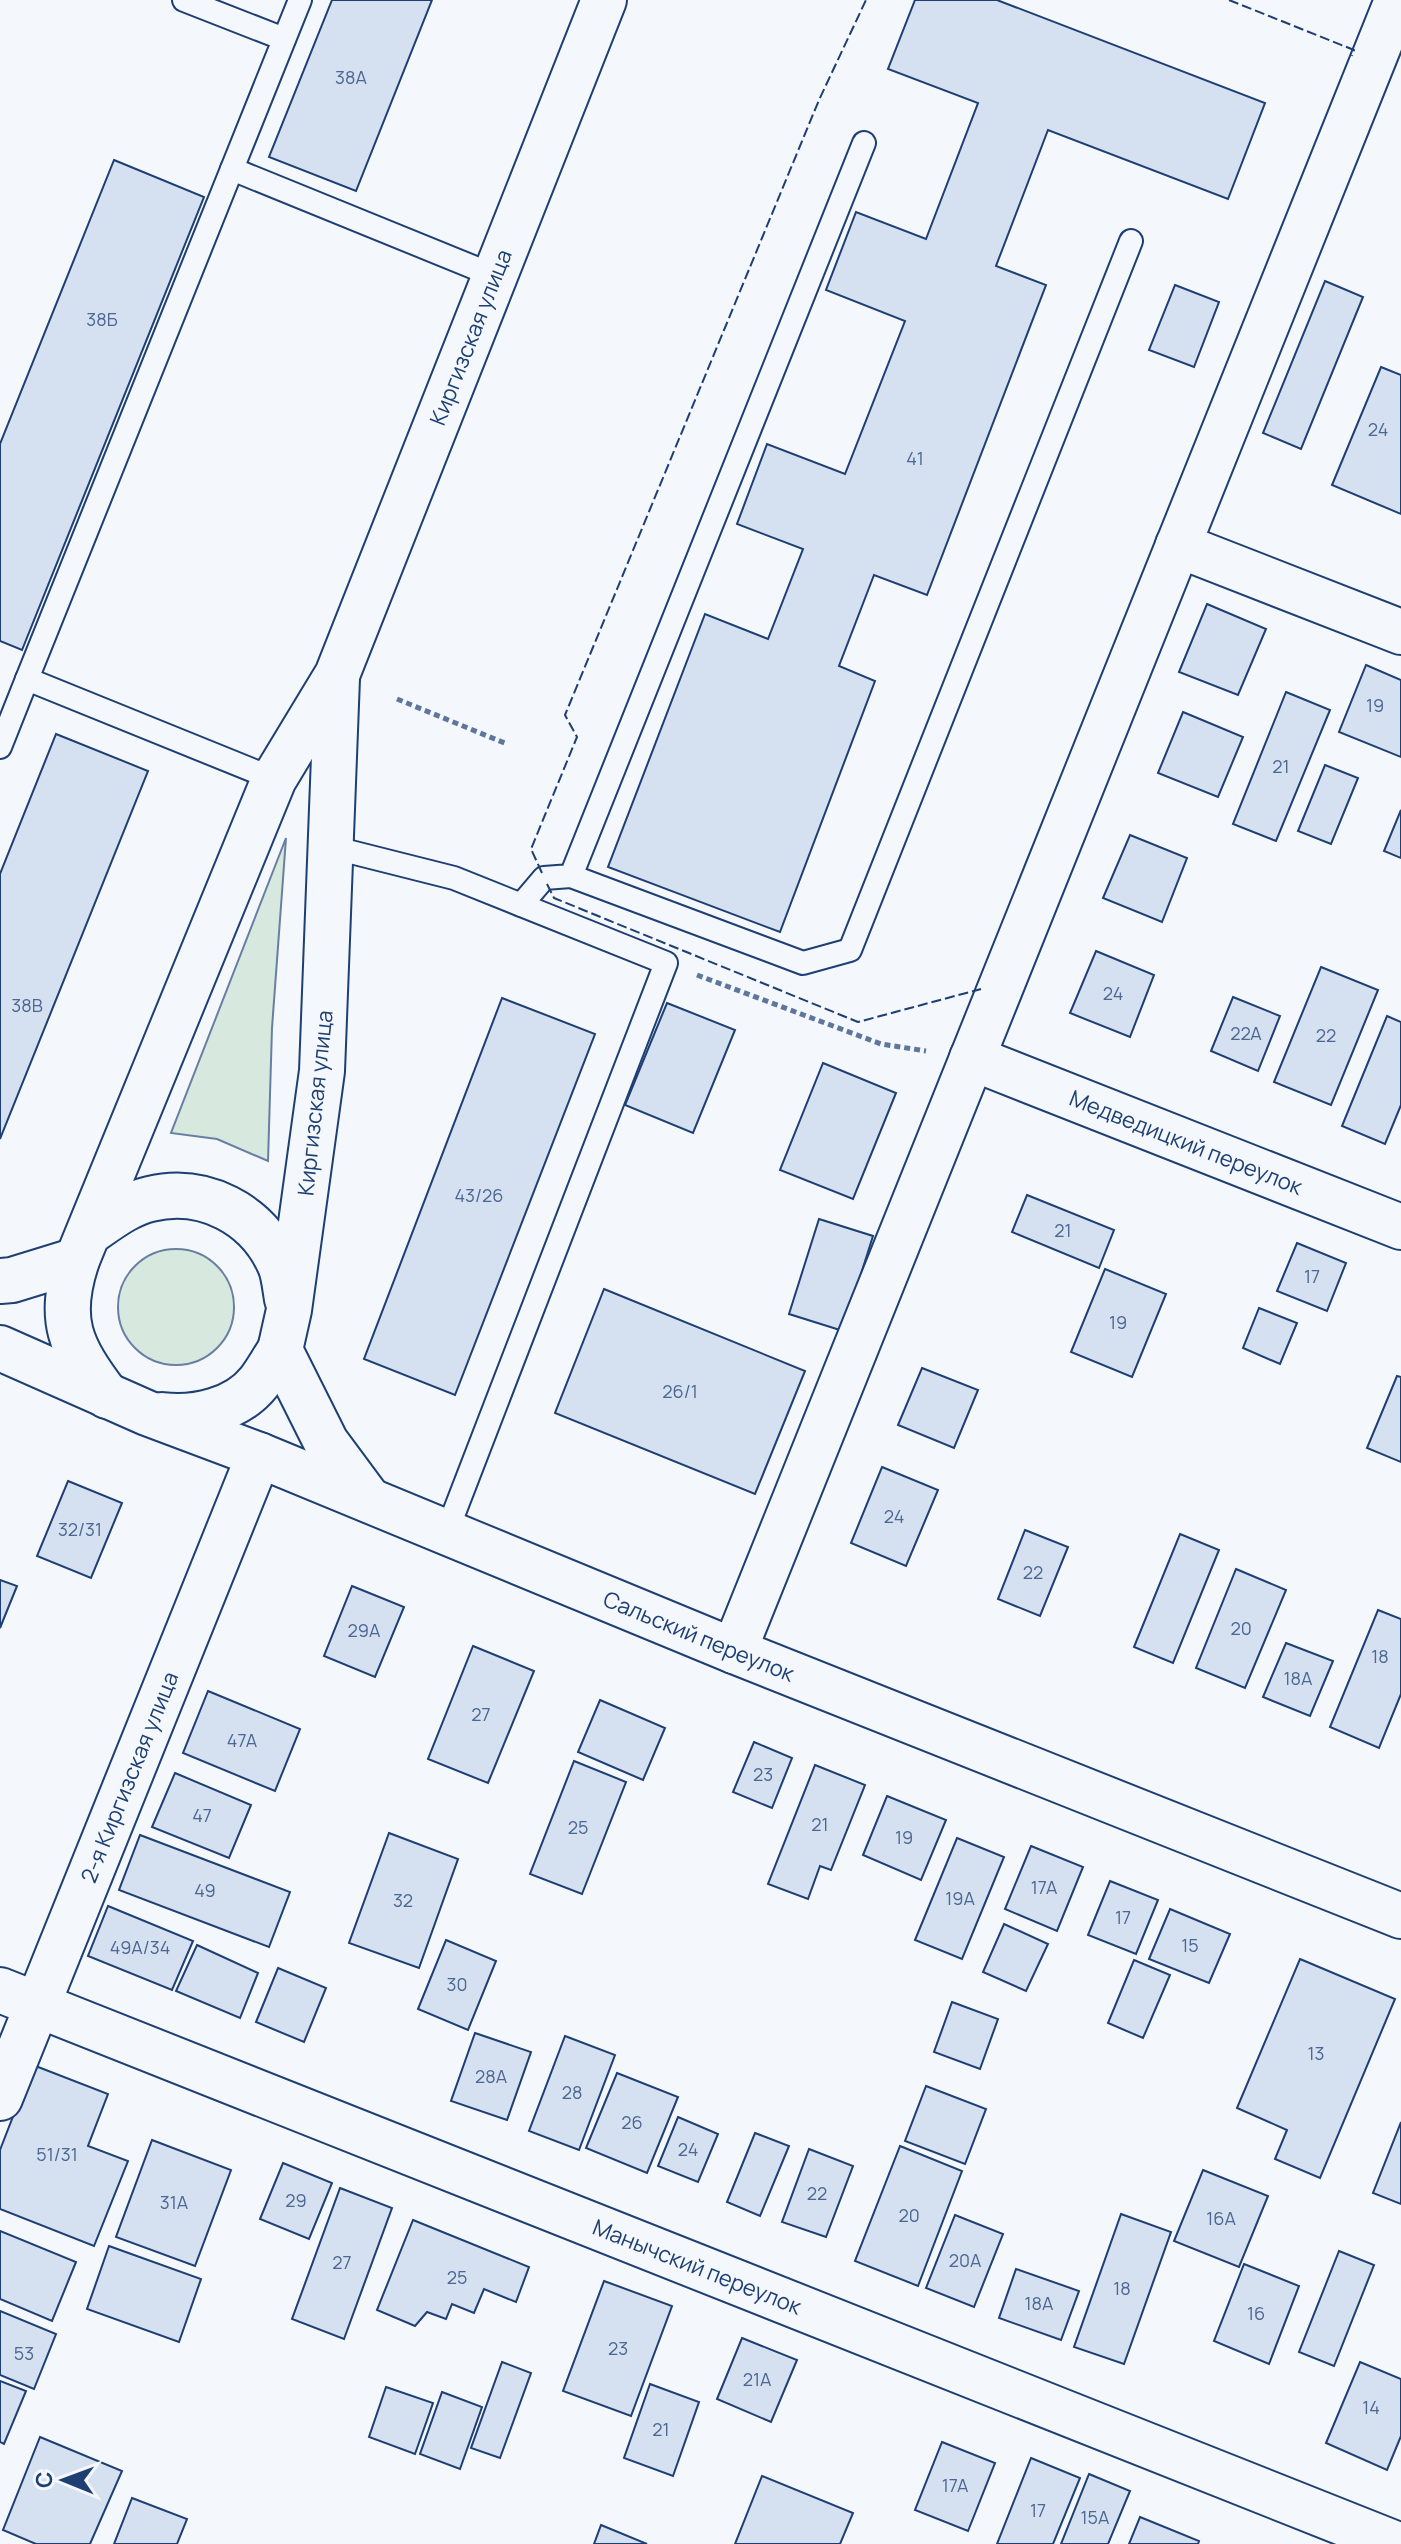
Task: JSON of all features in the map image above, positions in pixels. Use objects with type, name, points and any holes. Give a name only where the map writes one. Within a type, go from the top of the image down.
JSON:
[{"type":"street","name":"Киргизская улица","points":[[84,1246],[274,779],[337,675],[604,0]]},
{"type":"street","points":[[734,1651],[1178,545],[1389,7]]},
{"type":"street","points":[[1178,545],[1401,632]]},
{"type":"street","name":"Киргизская улица","points":[[284,1330],[322,1071],[337,675]]},
{"type":"street","name":"Медведицкий переулок","points":[[972,1058],[1401,1227]]},
{"type":"street","points":[[0,1281],[12,1280],[84,1246],[121,1210],[150,1199],[185,1195],[210,1200],[237,1212],[260,1232],[281,1264],[284,1330],[326,1442],[371,1502]]},
{"type":"street","points":[[84,1246],[67,1310],[78,1356],[107,1396]]},
{"type":"street","points":[[147,1413],[186,1418],[227,1406],[257,1385],[284,1330]]},
{"type":"street","name":"Сальский переулок","points":[[0,1348],[147,1413],[447,1531],[734,1651],[1401,1916]]},
{"type":"street","name":"2-я Киргизская улица","points":[[0,2098],[19,1998],[259,1455]]},
{"type":"street","name":"Манычский переулок","points":[[19,1998],[1396,2544]]},
{"type":"lane","points":[[184,0],[284,39]]},
{"type":"lane","points":[[0,747],[300,0]]},
{"type":"lane","points":[[571,876],[864,143]]},
{"type":"lane","points":[[232,169],[495,276]]},
{"type":"lane","points":[[521,905],[544,878],[571,876],[803,963],[850,950],[1131,241]]},
{"type":"lane","points":[[27,679],[274,779]]},
{"type":"lane","points":[[331,847],[454,878],[666,963],[447,1531]]},
{"type":"path","points":[[397,699],[507,744]]},
{"type":"path","points":[[666,963],[881,1044],[972,1058]]},
{"type":"shaded area","points":[[286,838],[272,1028],[268,1161],[217,1139],[171,1133]]},
{"type":"shaded area","points":[[176,1249],[198,1253],[217,1266],[230,1285],[234,1307],[230,1329],[217,1348],[198,1361],[176,1365],[154,1361],[135,1348],[122,1329],[118,1307],[122,1285],[135,1266],[154,1253]]},
{"type":"building","points":[[332,0],[432,0],[356,191],[269,157]]},
{"type":"building","points":[[915,0],[997,0],[1265,103],[1228,199],[1048,130],[996,266],[1046,285],[927,595],[874,575],[839,666],[875,681],[780,932],[608,867],[705,614],[768,639],[803,549],[737,524],[767,444],[845,474],[905,321],[826,290],[856,212],[926,239],[978,103],[888,69]]},
{"type":"building","points":[[114,160],[204,197],[22,650],[0,641],[0,444]]},
{"type":"building","points":[[1325,281],[1363,297],[1301,449],[1263,433]]},
{"type":"building","points":[[1175,285],[1219,302],[1194,367],[1149,350]]},
{"type":"building","points":[[1381,367],[1401,375],[1401,514],[1332,485]]},
{"type":"building","points":[[1207,604],[1266,629],[1238,695],[1179,672]]},
{"type":"building","points":[[1366,665],[1401,680],[1401,757],[1339,732]]},
{"type":"building","points":[[1286,692],[1330,710],[1276,841],[1233,824]]},
{"type":"building","points":[[1183,712],[1243,737],[1218,797],[1158,773]]},
{"type":"building","points":[[56,734],[148,771],[0,1139],[0,874]]},
{"type":"building","points":[[1325,765],[1358,778],[1331,844],[1298,831]]},
{"type":"building","points":[[1401,810],[1401,858],[1384,851]]},
{"type":"building","points":[[1130,835],[1187,858],[1162,922],[1103,898]]},
{"type":"building","points":[[1096,951],[1154,975],[1130,1037],[1070,1013]]},
{"type":"building","points":[[1321,967],[1378,990],[1331,1105],[1274,1082]]},
{"type":"building","points":[[1233,997],[1280,1016],[1258,1071],[1211,1051]]},
{"type":"building","points":[[502,998],[595,1034],[455,1395],[364,1359]]},
{"type":"building","points":[[667,1003],[735,1030],[693,1133],[625,1105]]},
{"type":"building","points":[[1387,1016],[1401,1022],[1401,1105],[1385,1144],[1342,1126]]},
{"type":"building","points":[[823,1063],[896,1093],[853,1199],[780,1170]]},
{"type":"building","points":[[1027,1195],[1114,1230],[1099,1268],[1012,1232]]},
{"type":"building","points":[[819,1219],[873,1236],[843,1331],[789,1314]]},
{"type":"building","points":[[1297,1243],[1346,1263],[1327,1311],[1277,1291]]},
{"type":"building","points":[[1105,1269],[1166,1294],[1132,1377],[1071,1352]]},
{"type":"building","points":[[604,1289],[805,1371],[755,1494],[555,1413]]},
{"type":"building","points":[[1259,1308],[1297,1323],[1280,1364],[1243,1348]]},
{"type":"building","points":[[922,1368],[978,1390],[954,1448],[898,1425]]},
{"type":"building","points":[[1397,1376],[1401,1377],[1401,1462],[1367,1448]]},
{"type":"building","points":[[882,1467],[938,1490],[906,1566],[851,1543]]},
{"type":"building","points":[[68,1481],[122,1503],[91,1578],[37,1556]]},
{"type":"building","points":[[1025,1530],[1068,1547],[1040,1616],[998,1599]]},
{"type":"building","points":[[1180,1534],[1219,1550],[1173,1663],[1134,1647]]},
{"type":"building","points":[[1236,1569],[1286,1590],[1245,1688],[1196,1668]]},
{"type":"building","points":[[0,1580],[17,1586],[0,1628]]},
{"type":"building","points":[[352,1586],[404,1607],[375,1677],[324,1656]]},
{"type":"building","points":[[1378,1610],[1401,1619],[1401,1694],[1379,1748],[1330,1727]]},
{"type":"building","points":[[1286,1643],[1333,1661],[1310,1716],[1263,1697]]},
{"type":"building","points":[[473,1646],[534,1671],[488,1783],[428,1759]]},
{"type":"building","points":[[208,1691],[300,1729],[275,1791],[183,1753]]},
{"type":"building","points":[[600,1700],[665,1728],[643,1780],[578,1752]]},
{"type":"building","points":[[754,1742],[792,1758],[772,1808],[733,1792]]},
{"type":"building","points":[[574,1761],[626,1782],[582,1894],[530,1874]]},
{"type":"building","points":[[815,1765],[865,1785],[831,1870],[820,1866],[808,1899],[768,1884]]},
{"type":"building","points":[[175,1773],[251,1805],[229,1858],[152,1827]]},
{"type":"building","points":[[887,1796],[946,1820],[921,1880],[863,1855]]},
{"type":"building","points":[[389,1833],[458,1859],[419,1968],[349,1943]]},
{"type":"building","points":[[140,1835],[290,1892],[269,1947],[119,1890]]},
{"type":"building","points":[[957,1838],[1004,1857],[962,1959],[915,1940]]},
{"type":"building","points":[[1031,1846],[1083,1867],[1057,1931],[1005,1909]]},
{"type":"building","points":[[1110,1881],[1158,1900],[1136,1954],[1088,1935]]},
{"type":"building","points":[[108,1906],[193,1941],[172,1990],[88,1956]]},
{"type":"building","points":[[1170,1909],[1230,1934],[1209,1983],[1149,1959]]},
{"type":"building","points":[[1004,1924],[1048,1944],[1026,1991],[983,1972]]},
{"type":"building","points":[[446,1940],[496,1961],[468,2030],[418,2009]]},
{"type":"building","points":[[197,1945],[258,1973],[240,2018],[176,1991]]},
{"type":"building","points":[[1300,1959],[1395,1999],[1320,2178],[1275,2159],[1287,2130],[1237,2108]]},
{"type":"building","points":[[1134,1960],[1170,1975],[1143,2038],[1108,2023]]},
{"type":"building","points":[[278,1968],[326,1988],[304,2042],[256,2022]]},
{"type":"building","points":[[952,2002],[998,2019],[980,2069],[934,2052]]},
{"type":"building","points":[[475,2033],[531,2052],[507,2120],[451,2101]]},
{"type":"building","points":[[565,2036],[615,2055],[579,2150],[529,2131]]},
{"type":"building","points":[[33,2065],[108,2094],[88,2146],[128,2161],[94,2246],[0,2209],[0,2150]]},
{"type":"building","points":[[617,2073],[678,2097],[647,2173],[586,2148]]},
{"type":"building","points":[[926,2086],[986,2109],[965,2164],[905,2141]]},
{"type":"building","points":[[678,2117],[718,2134],[698,2182],[658,2166]]},
{"type":"building","points":[[1401,2122],[1401,2204],[1373,2193]]},
{"type":"building","points":[[755,2133],[789,2146],[760,2216],[727,2202]]},
{"type":"building","points":[[152,2140],[231,2170],[195,2266],[116,2237]]},
{"type":"building","points":[[900,2146],[962,2171],[918,2286],[855,2261]]},
{"type":"building","points":[[809,2149],[853,2166],[826,2237],[782,2222]]},
{"type":"building","points":[[283,2163],[332,2183],[309,2239],[260,2219]]},
{"type":"building","points":[[1203,2170],[1268,2196],[1239,2267],[1174,2241]]},
{"type":"building","points":[[340,2188],[392,2208],[344,2339],[292,2319]]},
{"type":"building","points":[[1121,2214],[1171,2232],[1124,2364],[1074,2347]]},
{"type":"building","points":[[955,2215],[1003,2234],[974,2307],[926,2288]]},
{"type":"building","points":[[413,2220],[529,2267],[516,2302],[484,2289],[474,2313],[452,2304],[446,2319],[427,2312],[415,2326],[377,2310]]},
{"type":"building","points":[[0,2231],[76,2262],[52,2321],[0,2299]]},
{"type":"building","points":[[109,2246],[201,2279],[179,2342],[87,2309]]},
{"type":"building","points":[[1339,2251],[1374,2265],[1334,2366],[1299,2352]]},
{"type":"building","points":[[1244,2264],[1299,2286],[1269,2364],[1214,2341]]},
{"type":"building","points":[[1016,2269],[1079,2291],[1061,2340],[999,2318]]},
{"type":"building","points":[[604,2281],[672,2306],[631,2416],[563,2391]]},
{"type":"building","points":[[0,2311],[56,2334],[34,2389],[0,2375]]},
{"type":"building","points":[[742,2338],[797,2360],[771,2422],[717,2399]]},
{"type":"building","points":[[502,2362],[531,2373],[500,2458],[471,2448]]},
{"type":"building","points":[[1360,2362],[1401,2379],[1401,2436],[1387,2470],[1326,2443]]},
{"type":"building","points":[[0,2381],[26,2391],[4,2444],[0,2442]]},
{"type":"building","points":[[650,2384],[699,2402],[673,2476],[624,2458]]},
{"type":"building","points":[[386,2387],[433,2403],[415,2454],[369,2437]]},
{"type":"building","points":[[442,2392],[482,2407],[460,2469],[420,2454]]},
{"type":"building","points":[[40,2437],[122,2471],[90,2544],[36,2544],[3,2530]]},
{"type":"building","points":[[942,2442],[995,2463],[968,2531],[915,2510]]},
{"type":"building","points":[[1031,2458],[1080,2478],[1053,2544],[997,2544]]},
{"type":"building","points":[[1089,2474],[1130,2491],[1108,2544],[1061,2544]]},
{"type":"building","points":[[762,2476],[853,2513],[840,2544],[735,2544]]},
{"type":"building","points":[[132,2498],[187,2519],[177,2544],[114,2544]]},
{"type":"building","points":[[1140,2517],[1199,2541],[1198,2544],[1129,2544]]},
{"type":"building","points":[[601,2525],[647,2544],[594,2544]]},
{"type":"fence","points":[[542,873],[531,849],[577,737],[565,715],[819,100],[866,0]]},
{"type":"fence","points":[[1229,0],[1354,50],[1352,56]]},
{"type":"fence","points":[[547,884],[554,898],[858,1022],[981,989]]}]
